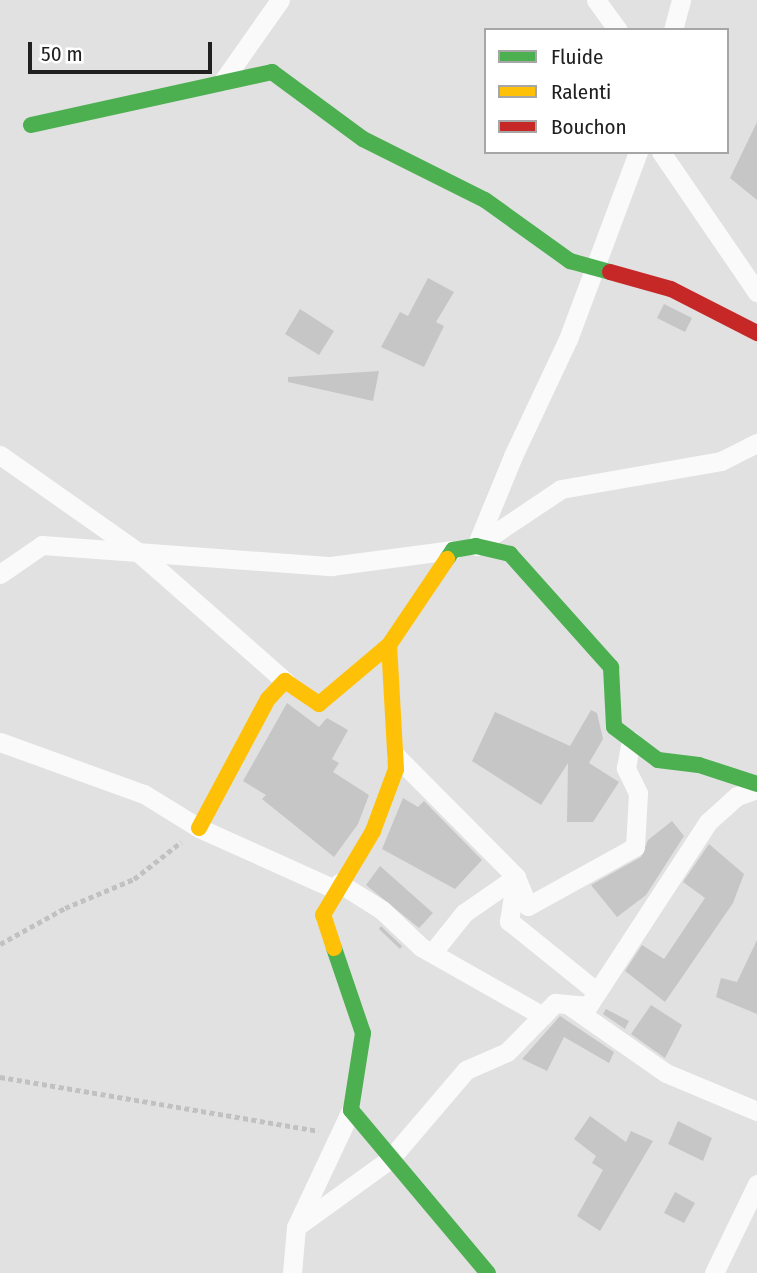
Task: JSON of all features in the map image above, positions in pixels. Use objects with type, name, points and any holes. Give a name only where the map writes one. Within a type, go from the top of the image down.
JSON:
[{"type":"street","points":[[223,81],[280,0]]},
{"type":"street","points":[[596,0],[617,28]]},
{"type":"street","points":[[674,28],[681,0]]},
{"type":"street","points":[[32,125],[137,106],[223,81],[272,72],[363,139],[485,200],[570,261],[671,289],[757,333]]},
{"type":"street","points":[[477,546],[595,268],[637,154]]},
{"type":"street","points":[[662,154],[757,292]]},
{"type":"street","points":[[477,546],[561,489],[721,461],[757,443]]},
{"type":"street","points":[[0,455],[138,552],[285,681],[319,704],[388,645],[453,550]]},
{"type":"street","points":[[0,574],[43,545],[331,566],[477,546],[510,554],[611,667],[614,727],[658,761],[699,765],[757,787]]},
{"type":"street","points":[[292,1273],[296,1227],[351,1111],[362,1033],[323,915],[337,886],[373,831],[396,769],[388,645]]},
{"type":"street","points":[[200,828],[268,699],[285,681]]},
{"type":"street","points":[[396,756],[516,877],[528,906],[635,847],[638,793],[626,768],[631,740]]},
{"type":"street","points":[[0,742],[144,794],[200,828],[337,886],[382,910],[432,953],[543,1016]]},
{"type":"street","points":[[296,1227],[390,1159],[466,1070],[507,1052],[555,1003],[589,1006],[708,822],[737,796],[757,787]]},
{"type":"street","points":[[432,953],[464,913],[516,877]]},
{"type":"street","points":[[516,877],[509,921],[597,992]]},
{"type":"street","points":[[567,1004],[666,1073],[757,1111]]},
{"type":"street","points":[[351,1111],[488,1273]]},
{"type":"street","points":[[714,1273],[757,1184]]},
{"type":"path","points":[[0,944],[65,908],[134,879],[200,828]]},
{"type":"path","points":[[0,1077],[339,1135]]},
{"type":"building","points":[[757,122],[757,200],[730,178]]},
{"type":"building","points":[[428,278],[454,292],[436,322],[444,326],[424,367],[381,347],[400,312],[408,316]]},
{"type":"building","points":[[664,304],[692,318],[685,332],[657,318]]},
{"type":"building","points":[[300,309],[334,331],[319,355],[285,334]]},
{"type":"building","points":[[379,371],[373,401],[288,382],[288,377]]},
{"type":"building","points":[[287,703],[319,727],[327,718],[348,730],[332,759],[339,763],[333,772],[369,795],[358,824],[334,857],[262,799],[266,795],[243,781]]},
{"type":"building","points":[[591,710],[597,713],[603,739],[589,763],[619,782],[593,822],[567,822],[568,763],[541,805],[472,761],[495,712],[570,746]]},
{"type":"building","points":[[403,798],[418,807],[424,801],[482,860],[455,889],[382,849]]},
{"type":"building","points":[[672,821],[684,836],[646,895],[617,917],[591,885],[641,857],[648,840]]},
{"type":"building","points":[[709,844],[744,874],[733,903],[665,1002],[625,971],[642,945],[664,959],[705,898],[683,882]]},
{"type":"building","points":[[380,866],[433,913],[419,928],[366,885]]},
{"type":"building","points":[[381,926],[402,946],[400,949],[379,929]]},
{"type":"building","points":[[757,940],[757,1014],[716,997],[721,978],[737,982]]},
{"type":"building","points":[[651,1005],[682,1025],[665,1058],[631,1034]]},
{"type":"building","points":[[606,1009],[629,1021],[625,1029],[603,1014]]},
{"type":"building","points":[[560,1016],[614,1052],[609,1063],[564,1037],[547,1071],[522,1059]]},
{"type":"building","points":[[590,1116],[626,1142],[631,1131],[653,1141],[600,1231],[577,1216],[603,1170],[592,1163],[596,1156],[574,1139]]},
{"type":"building","points":[[678,1121],[712,1138],[703,1161],[668,1144]]},
{"type":"building","points":[[675,1192],[695,1203],[684,1223],[664,1213]]},
{"type":"traffic: fast","points":[[31,125],[272,72],[363,139],[485,200],[570,261],[610,272]]},
{"type":"traffic: fast","points":[[447,559],[453,550],[476,546],[510,554],[611,667],[614,727],[658,760],[699,765],[757,784]]},
{"type":"traffic: fast","points":[[334,948],[363,1033],[351,1110],[488,1273]]},
{"type":"traffic: slow","points":[[199,828],[268,699],[285,681],[319,704],[389,645],[447,559]]},
{"type":"traffic: slow","points":[[334,948],[323,915],[373,831],[396,769],[389,645]]},
{"type":"traffic: jam","points":[[610,272],[671,289],[757,333]]}]
